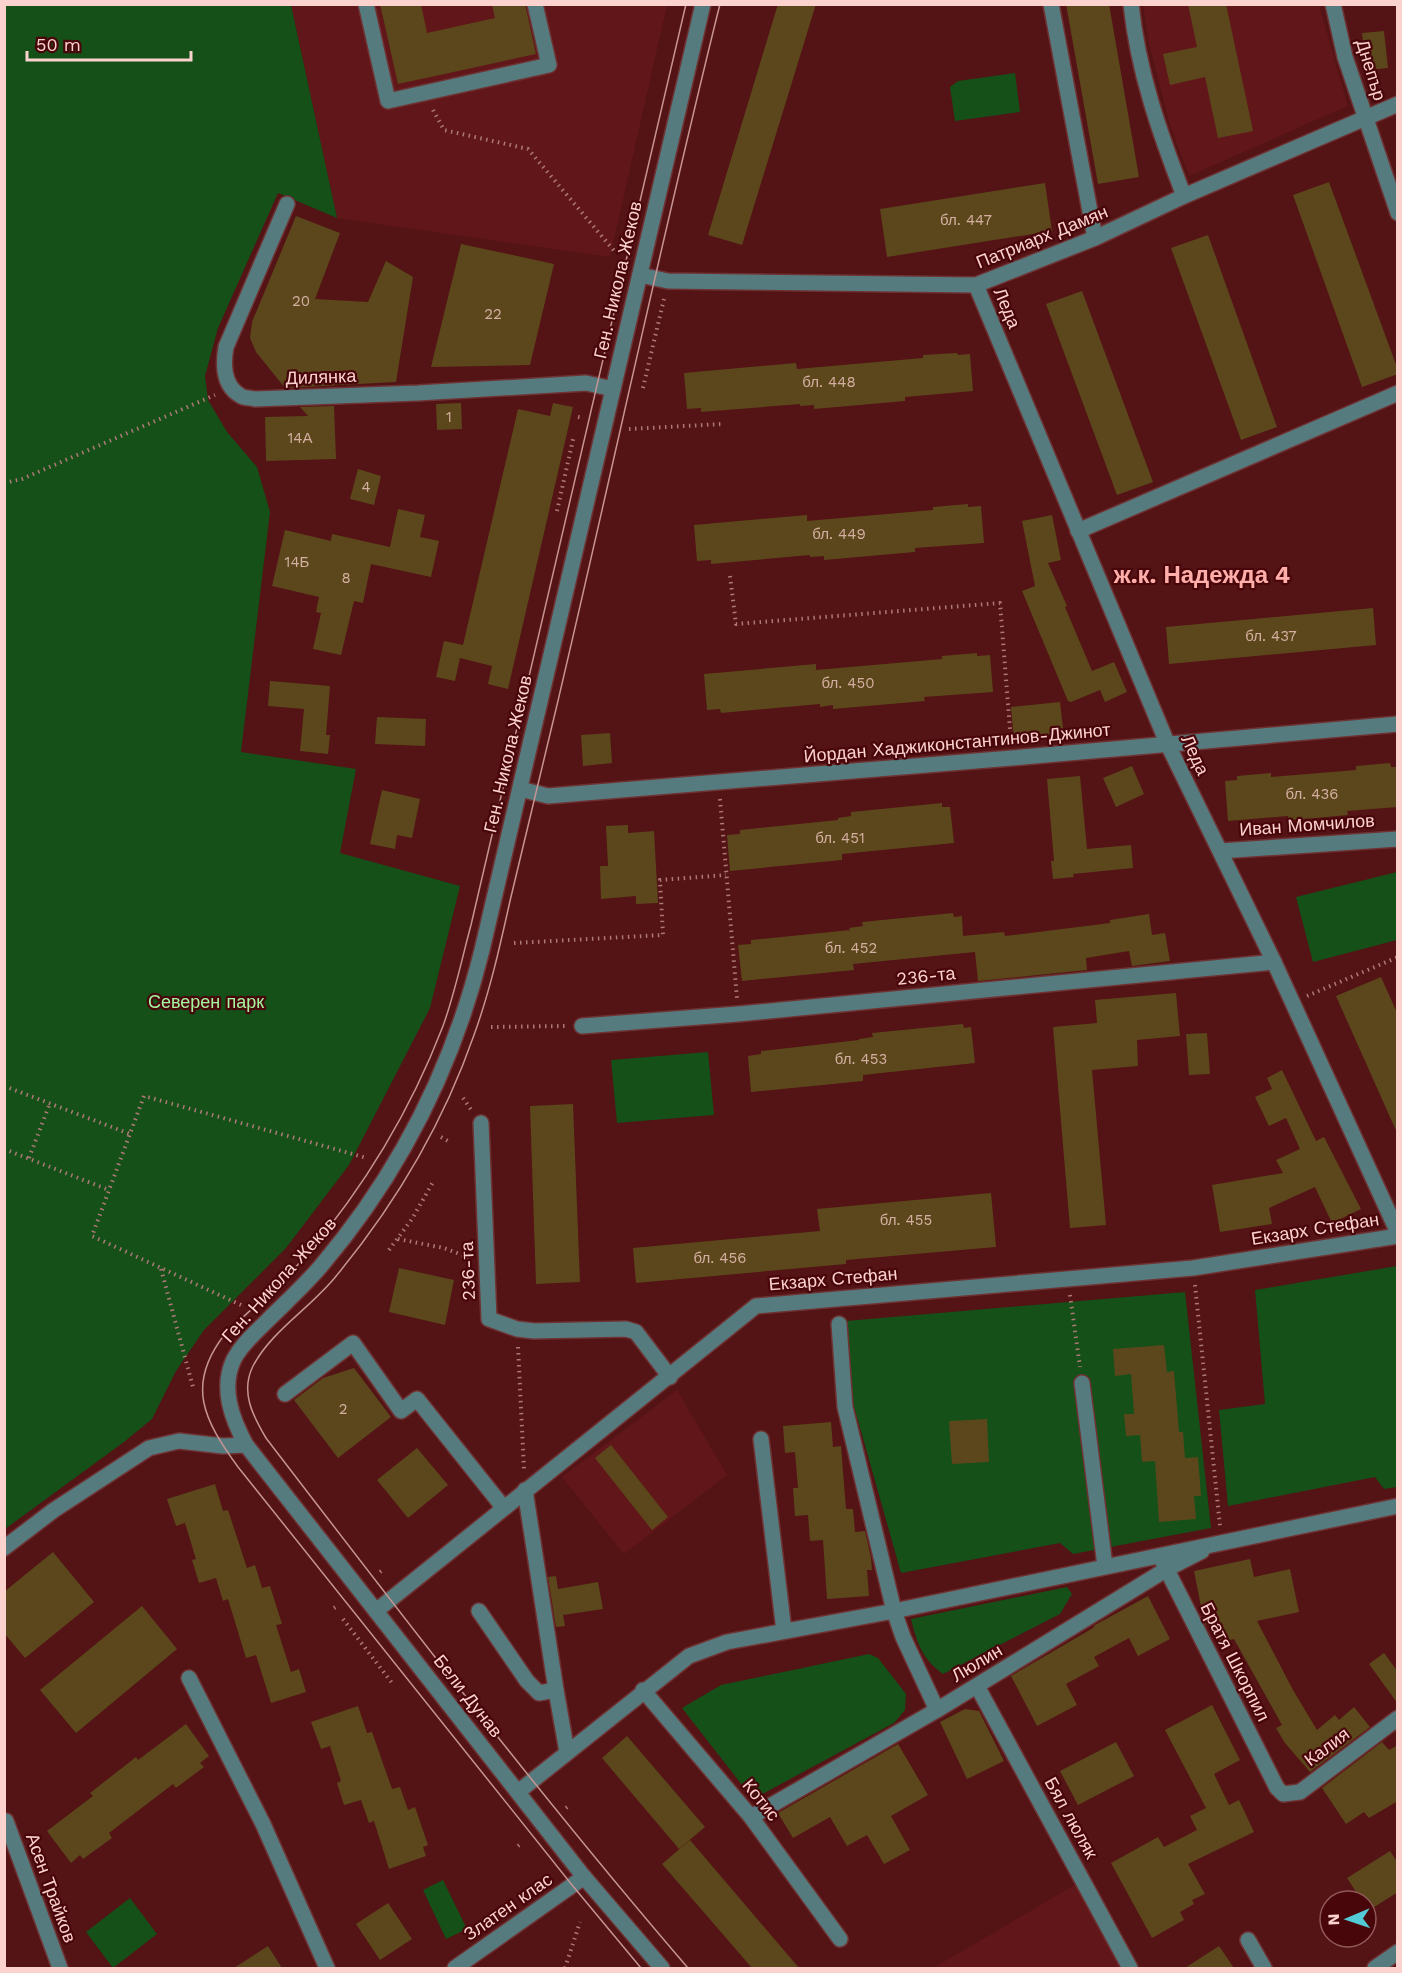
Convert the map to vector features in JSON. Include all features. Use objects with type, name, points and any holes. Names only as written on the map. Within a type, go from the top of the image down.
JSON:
[{"type":"street","points":[[366,4],[388,101],[549,65],[536,4]]},
{"type":"street","name":"Ген. Никола Жеков","points":[[246,1445],[235,1425],[228,1395],[229,1378],[234,1360],[247,1340],[320,1268],[351,1229],[394,1166],[417,1126],[443,1071],[472,988],[703,4]]},
{"type":"street","points":[[1052,4],[1095,238]]},
{"type":"street","points":[[1131,4],[1143,71],[1157,128],[1184,196]]},
{"type":"street","name":"Днепър","points":[[1333,4],[1345,57],[1398,213]]},
{"type":"street","name":"Патриарх Дамян","points":[[640,275],[668,281],[976,285],[1095,238],[1184,196],[1398,104]]},
{"type":"street","points":[[231,386],[223,363],[226,347],[287,204]]},
{"type":"street","name":"Леда","points":[[976,285],[1168,745],[1274,962],[1398,1234]]},
{"type":"street","name":"Дилянка","points":[[231,386],[241,396],[255,399],[417,393],[586,383],[613,389]]},
{"type":"street","points":[[1078,531],[1398,393]]},
{"type":"street","name":"Йордан Хаджиконстантинов-Джинот","points":[[520,789],[548,796],[1398,724]]},
{"type":"street","name":"Иван Момчилов","points":[[1220,851],[1398,839]]},
{"type":"street","name":"236-та","points":[[582,1026],[738,1014],[1274,962]]},
{"type":"street","name":"236-та","points":[[481,1124],[489,1319],[517,1329],[534,1331],[626,1329],[636,1332],[670,1377]]},
{"type":"street","name":"Екзарх Стефан","points":[[376,1611],[503,1507],[670,1377],[756,1305],[1193,1268],[1398,1234]]},
{"type":"street","points":[[838,1324],[845,1407],[894,1611],[903,1637],[937,1710]]},
{"type":"street","points":[[285,1395],[353,1343],[401,1411],[417,1399],[503,1507]]},
{"type":"street","points":[[1082,1383],[1106,1566]]},
{"type":"street","points":[[761,1439],[784,1631]]},
{"type":"street","points":[[4,1548],[54,1510],[149,1448],[179,1441],[223,1446],[246,1445]]},
{"type":"street","name":"Бели Дунав","points":[[246,1445],[584,1876],[662,1968]]},
{"type":"street","points":[[525,1490],[567,1752]]},
{"type":"street","points":[[518,1792],[688,1656],[727,1642],[894,1611],[1221,1541],[1398,1506]]},
{"type":"street","name":"Люлин","points":[[751,1817],[937,1710],[1167,1569],[1221,1541]]},
{"type":"street","name":"Братя Шкорпил","points":[[1159,1555],[1277,1788]]},
{"type":"street","points":[[479,1611],[527,1681],[539,1693],[556,1690]]},
{"type":"street","points":[[189,1678],[263,1824],[327,1968]]},
{"type":"street","name":"Бял люляк","points":[[977,1686],[1130,1968]]},
{"type":"street","name":"Котис","points":[[643,1690],[751,1817],[840,1939]]},
{"type":"street","name":"Калия","points":[[1277,1788],[1283,1794],[1300,1792],[1398,1718]]},
{"type":"street","name":"Асен Трайков","points":[[6,1821],[60,1968]]},
{"type":"street","name":"Златен клас","points":[[455,1968],[584,1876]]},
{"type":"street","points":[[1248,1940],[1264,1968]]},
{"type":"street","points":[[1375,1968],[1398,1952]]},
{"type":"path","points":[[425,93],[444,130],[528,149],[616,253]]},
{"type":"path","points":[[643,388],[664,298]]},
{"type":"path","points":[[4,483],[22,479],[208,399],[231,386]]},
{"type":"path","points":[[629,429],[722,424]]},
{"type":"path","points":[[557,511],[574,435]]},
{"type":"path","points":[[730,576],[736,624],[1000,603],[1012,758]]},
{"type":"path","points":[[718,782],[738,1014]]},
{"type":"path","points":[[514,943],[663,935],[660,880],[726,875]]},
{"type":"path","points":[[1292,1003],[1398,957]]},
{"type":"path","points":[[491,1027],[582,1026]]},
{"type":"path","points":[[4,1086],[130,1134]]},
{"type":"path","points":[[241,1305],[92,1236],[144,1096],[367,1158]]},
{"type":"path","points":[[29,1158],[50,1103]]},
{"type":"path","points":[[441,1137],[448,1141]]},
{"type":"path","points":[[4,1149],[110,1190]]},
{"type":"path","points":[[389,1250],[412,1219],[433,1182]]},
{"type":"path","points":[[398,1239],[444,1248],[487,1264]]},
{"type":"path","points":[[161,1268],[193,1387]]},
{"type":"path","points":[[1193,1268],[1221,1541]]},
{"type":"path","points":[[1068,1280],[1082,1383]]},
{"type":"path","points":[[517,1329],[525,1490]]},
{"type":"path","points":[[343,1619],[392,1683]]},
{"type":"path","points":[[565,1968],[580,1922]]},
{"type":"shaded area","points":[[291,5],[667,5],[610,257],[337,218]]},
{"type":"shaded area","points":[[1143,5],[1319,5],[1348,106],[1189,176],[1170,125],[1149,44]]},
{"type":"shaded area","points":[[677,1390],[727,1475],[624,1554],[562,1477]]},
{"type":"shaded area","points":[[1081,1881],[1125,1968],[933,1968],[1005,1926]]},
{"type":"green space","name":"Северен парк","points":[[4,5],[291,5],[337,218],[278,193],[218,328],[205,376],[208,400],[227,432],[257,467],[270,512],[241,752],[356,769],[340,853],[460,886],[430,1008],[349,1165],[286,1248],[204,1330],[176,1371],[152,1419],[5,1529]]},
{"type":"green space","points":[[1015,73],[1020,112],[955,121],[950,87],[958,81]]},
{"type":"green space","points":[[1397,872],[1397,940],[1313,962],[1296,897]]},
{"type":"green space","points":[[708,1052],[714,1115],[617,1123],[611,1060]]},
{"type":"green space","points":[[1397,1266],[1397,1487],[1384,1489],[1375,1477],[1228,1506],[1219,1410],[1265,1404],[1255,1290]]},
{"type":"green space","points":[[1185,1292],[1211,1528],[1073,1554],[1060,1543],[901,1573],[853,1403],[846,1321]]},
{"type":"green space","points":[[1067,1587],[1072,1594],[1060,1614],[943,1674],[921,1650],[911,1619]]},
{"type":"green space","points":[[869,1654],[878,1658],[906,1694],[905,1710],[894,1723],[753,1799],[682,1708],[721,1685]]},
{"type":"green space","points":[[443,1880],[467,1929],[446,1939],[423,1890]]},
{"type":"green space","points":[[130,1898],[157,1934],[113,1968],[86,1932]]},
{"type":"building","points":[[380,4],[421,4],[427,33],[495,18],[492,4],[525,4],[536,54],[398,84]]},
{"type":"building","points":[[778,4],[816,4],[742,245],[708,235]]},
{"type":"building","points":[[1066,4],[1109,4],[1139,177],[1098,184]]},
{"type":"building","points":[[1188,4],[1226,4],[1253,131],[1218,138],[1205,77],[1170,85],[1163,54],[1197,47]]},
{"type":"building","points":[[1384,31],[1388,68],[1367,70],[1362,33]]},
{"type":"building","points":[[1329,182],[1398,370],[1398,374],[1362,387],[1293,195]]},
{"type":"building","points":[[1045,183],[1052,231],[887,257],[880,209]]},
{"type":"building","points":[[296,216],[340,233],[315,299],[368,302],[386,261],[413,277],[396,382],[285,388],[256,352],[250,338],[252,322]]},
{"type":"building","points":[[1208,235],[1277,427],[1241,440],[1171,248]]},
{"type":"building","points":[[461,244],[554,264],[530,365],[431,367]]},
{"type":"building","points":[[1082,291],[1153,482],[1117,495],[1046,304]]},
{"type":"building","points":[[957,353],[958,355],[970,354],[973,391],[905,397],[905,401],[814,409],[814,405],[800,406],[800,404],[701,412],[701,408],[687,409],[684,373],[796,363],[797,369]]},
{"type":"building","points":[[461,403],[462,429],[437,430],[436,404]]},
{"type":"building","points":[[553,403],[573,407],[508,689],[488,684],[492,666],[460,658],[455,681],[436,677],[444,641],[463,645],[518,409],[550,416]]},
{"type":"building","points":[[334,406],[336,459],[266,461],[265,417],[308,416],[300,407]]},
{"type":"building","points":[[358,469],[381,476],[374,505],[350,499]]},
{"type":"building","points":[[968,504],[968,507],[981,506],[984,543],[915,548],[915,552],[824,560],[824,556],[810,557],[810,555],[711,564],[711,560],[697,561],[694,525],[807,515],[807,521],[933,510],[933,507]]},
{"type":"building","points":[[398,509],[425,515],[420,537],[439,541],[431,577],[371,564],[363,603],[354,601],[341,655],[313,649],[321,613],[316,612],[319,597],[272,586],[285,530],[331,541],[332,534],[390,547]]},
{"type":"building","points":[[1052,515],[1061,560],[1048,563],[1092,671],[1114,662],[1127,692],[1105,702],[1100,690],[1071,702],[1068,701],[1022,591],[1035,586],[1022,521]]},
{"type":"building","points":[[1373,608],[1376,645],[1169,664],[1166,627]]},
{"type":"building","points":[[977,653],[977,656],[990,655],[993,692],[924,697],[925,701],[833,709],[833,705],[820,707],[820,704],[721,713],[720,709],[707,710],[704,674],[816,664],[816,670],[942,659],[942,656]]},
{"type":"building","points":[[270,681],[330,686],[326,735],[330,735],[328,754],[300,751],[304,709],[268,706]]},
{"type":"building","points":[[1060,702],[1064,737],[1014,741],[1011,707]]},
{"type":"building","points":[[377,717],[426,719],[425,746],[375,744]]},
{"type":"building","points":[[610,733],[612,763],[583,766],[581,735]]},
{"type":"building","points":[[1390,763],[1391,767],[1398,767],[1398,807],[1347,811],[1348,815],[1316,818],[1288,820],[1288,816],[1228,821],[1225,781],[1237,780],[1237,776],[1271,773],[1271,777],[1356,770],[1356,766]]},
{"type":"building","points":[[1132,766],[1144,794],[1116,807],[1103,778]]},
{"type":"building","points":[[1080,776],[1087,849],[1131,845],[1133,868],[1073,874],[1074,877],[1053,879],[1051,861],[1054,861],[1047,779]]},
{"type":"building","points":[[382,790],[420,799],[412,838],[397,835],[395,849],[370,844]]},
{"type":"building","points":[[942,803],[942,807],[950,807],[954,843],[842,854],[842,860],[730,871],[727,835],[740,834],[740,830],[838,820],[838,818],[851,816],[851,812]]},
{"type":"building","points":[[628,825],[628,833],[654,831],[658,903],[636,904],[636,896],[601,899],[600,866],[608,866],[606,826]]},
{"type":"building","points":[[953,913],[954,917],[962,916],[963,936],[1004,932],[1005,936],[1110,923],[1110,920],[1149,914],[1152,935],[1165,933],[1170,961],[1132,966],[1129,951],[1086,958],[1087,970],[978,981],[975,952],[853,964],[854,970],[742,981],[738,945],[751,944],[751,940],[850,930],[849,928],[863,926],[862,922]]},
{"type":"building","points":[[1381,977],[1398,1015],[1398,1135],[1336,996]]},
{"type":"building","points":[[1176,993],[1180,1036],[1137,1040],[1138,1066],[1092,1070],[1106,1225],[1070,1228],[1053,1027],[1097,1023],[1095,1000]]},
{"type":"building","points":[[963,1024],[964,1028],[971,1027],[975,1063],[863,1075],[863,1081],[751,1092],[748,1056],[761,1054],[761,1051],[859,1040],[873,1037],[872,1033]]},
{"type":"building","points":[[1207,1033],[1210,1074],[1189,1075],[1186,1034]]},
{"type":"building","points":[[1282,1070],[1316,1141],[1324,1137],[1361,1209],[1332,1223],[1315,1187],[1269,1208],[1272,1224],[1220,1232],[1212,1185],[1283,1173],[1276,1160],[1300,1149],[1286,1118],[1269,1126],[1255,1097],[1272,1089],[1267,1078]]},
{"type":"building","points":[[573,1104],[580,1282],[536,1284],[530,1106]]},
{"type":"building","points":[[991,1193],[996,1247],[846,1260],[846,1264],[636,1283],[633,1248],[820,1231],[817,1209]]},
{"type":"building","points":[[399,1268],[454,1280],[445,1325],[389,1312]]},
{"type":"building","points":[[1164,1345],[1167,1372],[1174,1371],[1179,1432],[1183,1432],[1185,1458],[1198,1457],[1201,1496],[1194,1496],[1196,1519],[1159,1522],[1155,1461],[1142,1462],[1140,1435],[1126,1436],[1124,1414],[1134,1414],[1131,1374],[1115,1376],[1113,1349]]},
{"type":"building","points":[[354,1368],[391,1417],[338,1458],[294,1400],[323,1378]]},
{"type":"building","points":[[987,1419],[989,1462],[952,1464],[949,1421]]},
{"type":"building","points":[[831,1422],[833,1447],[841,1446],[846,1509],[853,1509],[855,1532],[865,1531],[871,1558],[872,1570],[867,1570],[869,1596],[827,1599],[823,1540],[810,1541],[808,1515],[795,1516],[793,1488],[798,1488],[795,1452],[785,1453],[783,1426]]},
{"type":"building","points":[[611,1445],[668,1517],[652,1530],[595,1458]]},
{"type":"building","points":[[417,1448],[448,1485],[408,1518],[377,1480]]},
{"type":"building","points":[[215,1484],[223,1511],[228,1510],[247,1568],[255,1565],[262,1588],[270,1586],[282,1624],[276,1625],[291,1672],[299,1669],[306,1692],[271,1703],[256,1655],[246,1658],[228,1599],[223,1601],[216,1578],[199,1583],[192,1560],[196,1559],[185,1523],[176,1526],[167,1499]]},
{"type":"building","points":[[53,1552],[94,1602],[25,1658],[4,1633],[4,1592]]},
{"type":"building","points":[[1250,1559],[1254,1577],[1290,1569],[1299,1612],[1257,1621],[1317,1730],[1335,1715],[1339,1720],[1354,1707],[1370,1727],[1310,1772],[1285,1743],[1276,1728],[1282,1725],[1234,1639],[1219,1642],[1214,1623],[1206,1625],[1204,1622],[1194,1571]]},
{"type":"building","points":[[556,1576],[558,1589],[598,1582],[603,1609],[563,1615],[565,1626],[556,1627],[548,1577]]},
{"type":"building","points":[[1148,1596],[1170,1639],[1138,1656],[1129,1638],[1094,1657],[1099,1666],[1066,1684],[1077,1705],[1037,1726],[1011,1676]]},
{"type":"building","points":[[142,1606],[177,1649],[76,1733],[40,1690]]},
{"type":"building","points":[[1384,1653],[1398,1672],[1398,1704],[1369,1664]]},
{"type":"building","points":[[1212,1705],[1240,1760],[1214,1774],[1229,1805],[1239,1800],[1254,1832],[1188,1864],[1205,1894],[1192,1900],[1194,1904],[1180,1912],[1184,1920],[1152,1938],[1111,1863],[1158,1837],[1164,1847],[1197,1830],[1190,1816],[1206,1808],[1165,1730]]},
{"type":"building","points":[[358,1706],[367,1733],[372,1732],[392,1789],[400,1787],[408,1810],[415,1807],[428,1845],[423,1847],[426,1856],[389,1869],[374,1821],[369,1823],[361,1800],[344,1805],[337,1783],[341,1781],[330,1746],[321,1749],[311,1722]]},
{"type":"building","points":[[965,1709],[979,1711],[1004,1761],[967,1779],[940,1722]]},
{"type":"building","points":[[186,1724],[209,1756],[200,1763],[204,1767],[176,1788],[173,1784],[109,1833],[112,1838],[83,1859],[80,1855],[71,1863],[47,1831],[93,1796],[90,1793],[136,1757],[138,1760]]},
{"type":"building","points":[[627,1736],[705,1827],[679,1849],[602,1758]]},
{"type":"building","points":[[1116,1742],[1134,1776],[1078,1805],[1060,1771]]},
{"type":"building","points":[[1382,1742],[1389,1750],[1398,1745],[1398,1801],[1369,1818],[1364,1812],[1346,1824],[1322,1788]]},
{"type":"building","points":[[898,1744],[928,1795],[891,1816],[910,1850],[884,1864],[867,1835],[847,1846],[830,1817],[793,1838],[778,1813]]},
{"type":"building","points":[[690,1840],[799,1968],[752,1968],[662,1864]]},
{"type":"building","points":[[1390,1851],[1398,1863],[1398,1892],[1378,1905],[1378,1889],[1354,1889],[1347,1878]]},
{"type":"building","points":[[388,1903],[412,1939],[380,1960],[356,1924]]},
{"type":"building","points":[[268,1946],[282,1968],[234,1968]]},
{"type":"building","points":[[1219,1946],[1234,1968],[1185,1968]]},
{"type":"tram line","points":[[641,1968],[238,1467],[208,1418],[203,1386],[205,1370],[225,1334],[304,1258],[366,1177],[416,1089],[443,1026],[471,925],[686,4]]},
{"type":"tram line","points":[[688,1968],[526,1773],[266,1438],[250,1404],[248,1385],[253,1366],[261,1353],[281,1330],[327,1287],[359,1247],[399,1190],[448,1100],[480,1018],[490,985],[557,705],[720,4]]},
{"type":"district","name":"ж.к. Надежда 4","points":[[1202,575]]}]
